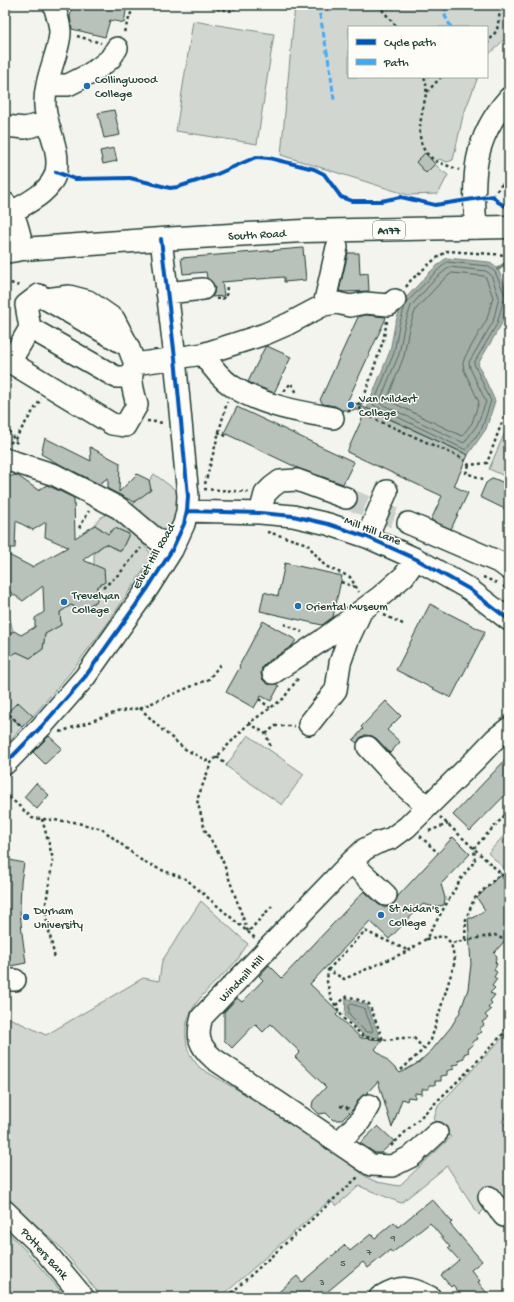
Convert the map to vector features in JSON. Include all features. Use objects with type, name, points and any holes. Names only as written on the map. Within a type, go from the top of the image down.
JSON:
[{"type":"main road","name":"South Road","points":[[14,251],[303,231],[509,227]]},
{"type":"street","points":[[14,251],[18,226],[9,208],[41,194],[48,188],[56,172],[56,148],[45,108],[47,85],[59,41],[60,31],[54,5]]},
{"type":"street","points":[[47,85],[68,85],[100,67],[110,59],[107,45]]},
{"type":"street","points":[[476,228],[484,198],[474,175],[478,152],[487,128],[498,110],[509,98]]},
{"type":"street","points":[[5,126],[25,128],[48,122]]},
{"type":"street","name":"Elvet Hill Road","points":[[5,764],[31,738],[85,677],[148,588],[172,550],[184,524],[187,503],[175,358],[161,240]]},
{"type":"street","points":[[324,305],[337,247]]},
{"type":"street","points":[[167,293],[203,289]]},
{"type":"street","points":[[39,295],[131,362],[137,406],[125,426],[112,424],[10,362],[30,328],[26,305],[39,295]]},
{"type":"street","points":[[30,328],[116,377],[131,362],[203,354],[265,334],[324,305],[337,303],[350,306],[365,303],[392,303]]},
{"type":"street","points":[[203,354],[214,369],[232,386],[256,399],[272,405],[339,416]]},
{"type":"street","points":[[5,458],[55,475],[119,508],[151,535],[172,550]]},
{"type":"street","points":[[262,522],[265,494],[280,481],[297,480],[346,498]]},
{"type":"street","points":[[367,537],[387,491]]},
{"type":"street","name":"Mill Hill Lane","points":[[187,503],[262,522],[293,516],[328,524],[367,537],[416,559],[469,590],[509,620]]},
{"type":"street","points":[[408,523],[501,563],[509,569]]},
{"type":"street","points":[[274,673],[321,641],[381,596],[404,576],[416,559]]},
{"type":"street","points":[[309,724],[336,690],[340,663],[348,640],[364,609]]},
{"type":"street","name":"Windmill Hill","points":[[437,1133],[412,1156],[392,1166],[371,1165],[214,1059],[205,1051],[199,1036],[199,1028],[202,1017],[270,956],[351,862],[365,849],[392,838],[407,827],[476,760],[495,739],[509,728]]},
{"type":"street","points":[[368,747],[402,784],[427,807]]},
{"type":"street","points":[[351,862],[386,895]]},
{"type":"street","points":[[339,1142],[360,1121],[369,1105]]},
{"type":"street","points":[[489,1197],[507,1217]]},
{"type":"street","name":"Potters Bank","points":[[5,1211],[39,1244],[83,1297]]},
{"type":"street","points":[[380,1297],[393,1289],[406,1288],[417,1290],[430,1297]]},
{"type":"path","points":[[60,31],[107,45],[131,17],[134,5]]},
{"type":"path","points":[[212,5],[219,9],[233,11],[236,5]]},
{"type":"path","points":[[378,5],[396,26]]},
{"type":"path","points":[[488,43],[497,30],[501,5]]},
{"type":"path","points":[[424,78],[427,92],[419,131],[421,144],[427,153],[437,162],[474,175]]},
{"type":"path","points":[[427,92],[440,78]]},
{"type":"path","points":[[484,198],[509,175]]},
{"type":"path","points":[[484,198],[498,202]]},
{"type":"path","points":[[469,465],[462,458],[359,412],[383,341],[392,303],[411,280],[447,251],[507,255],[509,271]]},
{"type":"path","points":[[5,448],[14,438],[50,386]]},
{"type":"path","points":[[187,503],[203,489],[232,386]]},
{"type":"path","points":[[339,416],[364,400]]},
{"type":"path","points":[[469,465],[487,463],[509,403]]},
{"type":"path","points":[[218,432],[228,437]]},
{"type":"path","points":[[469,465],[466,473],[486,480]]},
{"type":"path","points":[[262,522],[278,535],[307,544],[325,566],[350,577],[356,587],[364,609],[405,625]]},
{"type":"path","points":[[103,588],[120,573],[151,535]]},
{"type":"path","points":[[341,582],[356,587]]},
{"type":"path","points":[[5,600],[13,594]]},
{"type":"path","points":[[58,732],[117,712],[140,708],[209,679],[222,662]]},
{"type":"path","points":[[248,932],[222,859],[205,830],[197,800],[211,763],[250,722],[283,699],[296,684]]},
{"type":"path","points":[[259,699],[270,708]]},
{"type":"path","points":[[140,708],[160,728],[185,749],[211,763]]},
{"type":"path","points":[[5,710],[31,738]]},
{"type":"path","points":[[250,722],[266,734],[271,748]]},
{"type":"path","points":[[266,734],[275,726],[309,724]]},
{"type":"path","points":[[217,757],[227,765]]},
{"type":"path","points":[[5,793],[32,818],[74,822],[102,829],[141,860],[159,869],[186,879],[248,932],[270,956]]},
{"type":"path","points":[[427,807],[449,824],[509,881]]},
{"type":"path","points":[[5,808],[8,811],[9,816],[5,822]]},
{"type":"path","points":[[426,939],[462,877],[475,861],[474,848],[509,811]]},
{"type":"path","points":[[42,819],[53,858],[46,903],[46,918],[55,959]]},
{"type":"path","points":[[418,834],[438,853]]},
{"type":"path","points":[[465,940],[466,919],[474,899],[501,873]]},
{"type":"path","points":[[248,932],[272,906]]},
{"type":"path","points":[[408,951],[365,931],[328,970],[327,982],[331,998],[343,1018],[364,1038],[383,1040],[414,1038],[424,1049]]},
{"type":"path","points":[[452,943],[482,938],[495,934],[506,941],[509,936]]},
{"type":"path","points":[[328,970],[344,979],[408,951],[426,939],[444,936],[452,943],[455,961],[431,1040],[424,1049],[401,1070]]},
{"type":"path","points":[[336,1005],[348,996],[369,1004],[383,1040]]},
{"type":"shaded area","points":[[295,5],[509,5],[509,35],[488,55],[488,26],[348,26],[348,78],[478,78],[463,116],[453,160],[447,162],[439,159],[435,164],[448,175],[438,194],[408,195],[281,155]]},
{"type":"shaded area","points":[[193,21],[274,34],[257,144],[176,131]]},
{"type":"shaded area","points":[[509,423],[509,478],[489,469]]},
{"type":"shaded area","points":[[154,474],[177,491],[177,510],[173,522],[166,532],[160,535],[130,509]]},
{"type":"shaded area","points":[[111,513],[137,537],[153,556],[105,627],[70,673],[33,716],[7,713],[22,727],[5,746],[6,658],[17,652],[30,658],[43,649],[45,634],[61,625],[60,612],[71,605],[81,610],[97,601],[97,587],[105,581],[94,565],[94,553],[105,544],[121,551],[129,534],[115,528],[104,537],[102,529],[95,525],[106,514]]},
{"type":"shaded area","points":[[5,616],[10,619],[13,631],[5,635]]},
{"type":"shaded area","points":[[248,735],[304,774],[282,805],[226,766]]},
{"type":"shaded area","points":[[509,830],[509,873],[488,853]]},
{"type":"shaded area","points":[[201,901],[248,944],[238,959],[195,1004],[186,1026],[188,1050],[192,1058],[200,1068],[293,1122],[368,1178],[377,1182],[399,1186],[451,1137],[434,1119],[438,1106],[509,1031],[509,1113],[502,1121],[509,1131],[509,1183],[479,1215],[447,1166],[401,1203],[359,1186],[336,1206],[330,1200],[221,1297],[102,1297],[60,1247],[5,1196],[5,1016],[46,1035],[143,978],[159,981],[162,961]]},
{"type":"shaded area","points":[[5,1229],[27,1252],[66,1297],[5,1297]]},
{"type":"water","points":[[446,258],[489,262],[498,269],[509,296],[501,325],[478,364],[495,401],[486,429],[468,455],[367,408],[390,351],[395,324],[403,301],[430,272]]},
{"type":"water","points":[[346,998],[367,1005],[380,1038],[364,1036],[345,1016]]},
{"type":"building","points":[[73,5],[127,5],[124,23],[110,20],[105,37],[72,29],[70,16]]},
{"type":"building","points":[[114,110],[120,135],[104,138],[98,113]]},
{"type":"building","points":[[114,148],[117,161],[103,164],[100,151]]},
{"type":"building","points":[[425,153],[435,164],[426,173],[416,162]]},
{"type":"building","points":[[303,248],[306,280],[284,282],[284,277],[222,282],[224,296],[212,297],[215,287],[207,278],[206,272],[183,274],[181,258]]},
{"type":"building","points":[[348,253],[359,253],[360,274],[368,273],[369,291],[339,291]]},
{"type":"building","points":[[366,315],[386,318],[348,400],[468,455],[454,486],[468,493],[451,529],[431,520],[442,496],[347,452],[366,410],[341,410],[335,406],[323,404],[320,400],[358,317]]},
{"type":"building","points":[[267,346],[291,357],[274,393],[248,382],[265,347]]},
{"type":"building","points":[[237,407],[354,462],[343,484],[300,469],[224,433]]},
{"type":"building","points":[[45,438],[91,461],[90,447],[120,463],[119,492],[137,474],[149,480],[151,490],[134,502],[108,489],[108,478],[99,484],[41,454]]},
{"type":"building","points":[[14,475],[18,476],[38,490],[47,485],[74,498],[75,538],[95,525],[108,534],[115,528],[129,534],[121,551],[105,544],[83,560],[104,569],[105,582],[97,587],[97,601],[81,610],[71,605],[60,612],[61,625],[45,634],[43,649],[30,658],[17,652],[5,659],[5,637],[14,631],[21,635],[35,627],[35,618],[44,612],[43,586],[23,601],[6,589],[8,579],[5,577],[5,553],[32,567],[68,547],[45,537],[46,522],[33,530],[16,521],[15,548],[5,548],[5,479]]},
{"type":"building","points":[[493,478],[509,485],[509,511],[480,497],[486,483]]},
{"type":"building","name":"Oriental Museum","points":[[285,563],[342,576],[333,617],[322,625],[260,611],[264,592],[278,596]]},
{"type":"building","points":[[430,604],[485,632],[451,698],[396,670]]},
{"type":"building","points":[[263,621],[296,640],[292,646],[262,667],[261,674],[263,680],[268,684],[276,684],[279,686],[271,701],[261,696],[254,708],[226,692]]},
{"type":"building","points":[[386,701],[401,716],[387,730],[400,742],[390,753],[377,739],[372,736],[365,735],[360,738],[357,743],[353,740],[363,729],[361,727]]},
{"type":"building","points":[[18,702],[33,716],[22,727],[7,713]]},
{"type":"building","points":[[49,736],[62,748],[45,764],[33,752]]},
{"type":"building","points":[[509,756],[509,791],[470,831],[453,815]]},
{"type":"building","points":[[36,783],[49,795],[37,809],[24,797]]},
{"type":"building","name":"St Aidan's College","points":[[453,837],[470,854],[441,884],[445,898],[444,905],[434,907],[423,904],[389,939],[370,921],[310,984],[339,1012],[336,1015],[361,1038],[383,1040],[375,1049],[400,1073],[418,1063],[432,1050],[451,1027],[460,1012],[468,989],[471,964],[468,918],[473,918],[485,910],[477,898],[500,875],[509,885],[509,936],[494,953],[497,956],[495,962],[497,964],[494,970],[497,972],[494,977],[497,979],[492,986],[495,988],[490,993],[495,995],[490,1001],[492,1003],[488,1008],[491,1010],[485,1015],[488,1018],[482,1022],[484,1025],[479,1029],[482,1032],[476,1035],[478,1039],[472,1042],[473,1045],[467,1049],[469,1052],[464,1054],[464,1058],[458,1060],[459,1064],[452,1065],[454,1069],[447,1071],[447,1075],[441,1076],[441,1081],[435,1081],[435,1085],[429,1085],[429,1089],[422,1089],[422,1094],[415,1093],[415,1098],[408,1097],[407,1101],[402,1099],[392,1128],[378,1081],[359,1099],[354,1108],[342,1120],[333,1120],[326,1113],[319,1114],[312,1107],[313,1101],[326,1087],[295,1057],[300,1052],[271,1024],[263,1032],[255,1024],[232,1048],[224,1040],[224,1012],[237,998],[242,1002],[263,980],[259,976],[269,965],[282,978],[364,891],[378,904],[383,907],[389,907]]},
{"type":"building","points":[[5,859],[24,863],[21,882],[20,910],[26,963],[5,967]]},
{"type":"building","points":[[378,1126],[394,1141],[381,1153],[375,1153],[360,1143]]},
{"type":"building","points":[[432,1199],[452,1222],[450,1224],[482,1261],[471,1270],[490,1297],[462,1297],[453,1285],[451,1287],[441,1275],[459,1260],[448,1248],[450,1247],[430,1223],[392,1253],[390,1250],[368,1268],[363,1262],[321,1297],[273,1297],[297,1276],[302,1282],[345,1245],[350,1251],[371,1234],[375,1238],[394,1222],[398,1227]]},
{"type":"waterway","points":[[498,269],[509,261]]},
{"type":"tunnel","points":[[346,498],[408,523]]},
{"type":"marked path","points":[[318,5],[330,68],[334,100]]},
{"type":"marked path","points":[[446,5],[445,16],[450,26]]},
{"type":"cycle path","points":[[56,172],[75,179],[130,178],[170,188],[178,187],[215,175],[256,157],[269,158],[314,169],[324,174],[341,197],[352,201],[381,201],[401,197],[435,205],[493,196],[498,202],[509,208]]},
{"type":"cycle path","points":[[5,764],[42,726],[85,677],[148,588],[172,550],[184,524],[188,496],[175,358],[161,239]]},
{"type":"cycle path","points":[[187,511],[260,513],[293,516],[328,524],[367,537],[416,559],[469,589],[509,620]]},
{"type":"place","name":"Collingwood College","points":[[87,86]]},
{"type":"place","name":"Van Mildert College","points":[[351,405]]},
{"type":"place","name":"Trevelyan College","points":[[64,602]]},
{"type":"place","name":"Oriental Museum","points":[[298,606]]},
{"type":"place","name":"St Aidan's College","points":[[381,915]]},
{"type":"place","name":"Durham University","points":[[26,917]]}]
